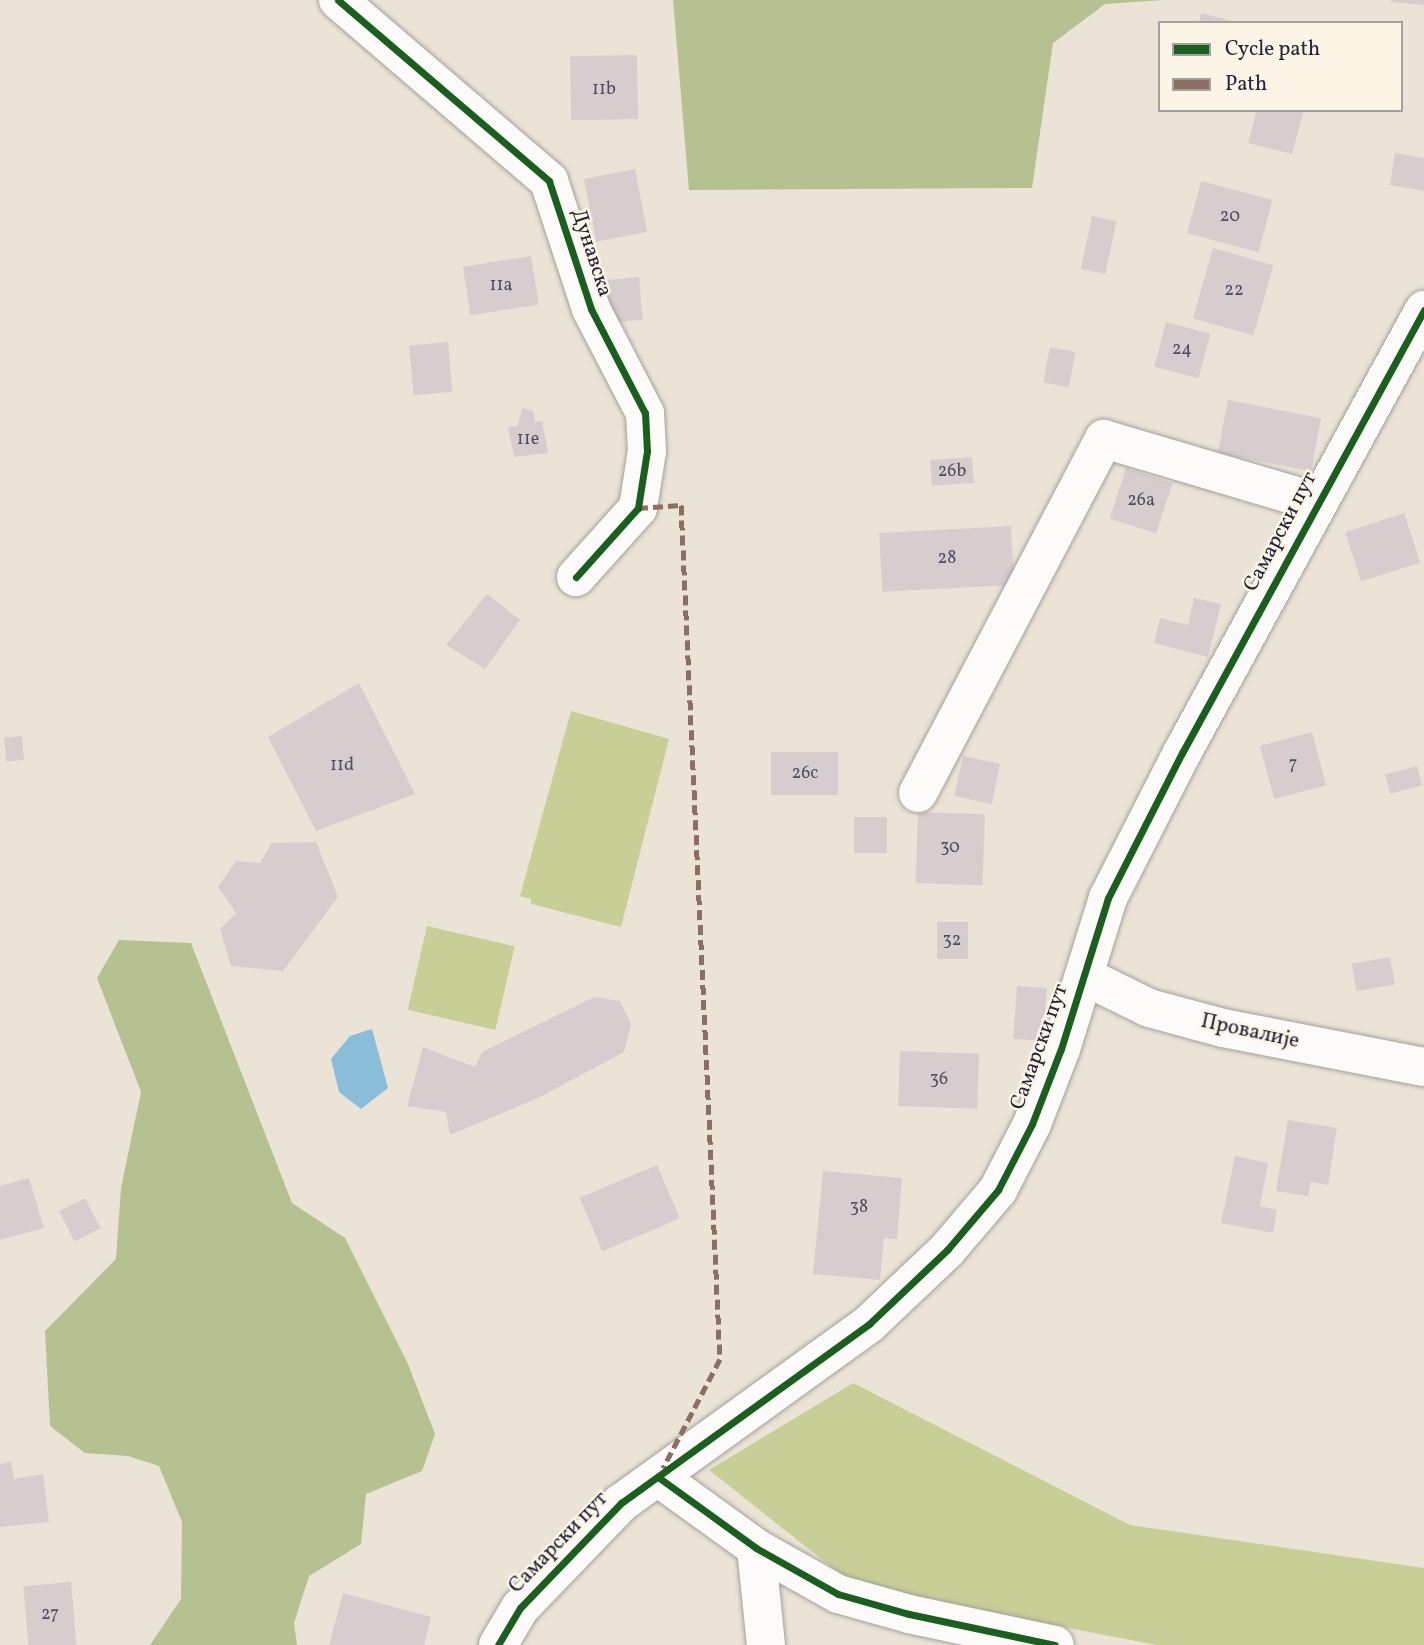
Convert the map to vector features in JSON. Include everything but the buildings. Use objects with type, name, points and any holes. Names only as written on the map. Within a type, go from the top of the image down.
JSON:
[{"type":"street","name":"Дунавска","points":[[338,0],[549,181],[591,309],[645,413],[648,451],[638,508],[576,577]]},
{"type":"street","name":"Самарски пут","points":[[498,1645],[520,1608],[621,1503],[869,1324],[947,1250],[998,1190],[1032,1124],[1084,976],[1108,898],[1317,502],[1424,310]]},
{"type":"street","points":[[918,793],[1104,439],[1317,502]]},
{"type":"street","name":"Провалије","points":[[1084,976],[1149,1008],[1211,1025],[1424,1067]]},
{"type":"street","points":[[658,1477],[756,1548],[838,1594],[909,1615],[1055,1645]]},
{"type":"street","points":[[756,1548],[766,1645]]},
{"type":"green space","points":[[673,0],[1163,0],[1105,4],[1053,43],[1032,188],[689,190]]},
{"type":"green space","points":[[571,711],[669,739],[621,927],[531,904],[531,899],[520,896]]},
{"type":"green space","points":[[427,926],[515,946],[495,1030],[408,1010]]},
{"type":"green space","points":[[119,940],[191,943],[292,1203],[345,1238],[408,1364],[435,1434],[422,1471],[366,1494],[361,1544],[309,1576],[294,1623],[297,1645],[150,1645],[181,1599],[182,1522],[159,1466],[128,1456],[85,1453],[50,1426],[45,1331],[116,1259],[121,1188],[141,1092],[97,978]]},
{"type":"green space","points":[[853,1383],[1130,1525],[1424,1568],[1424,1645],[1157,1645],[858,1588],[709,1470]]},
{"type":"water","points":[[372,1029],[388,1088],[361,1109],[339,1092],[331,1059],[350,1036]]},
{"type":"marked path","points":[[638,508],[681,505],[720,1359],[663,1468]]},
{"type":"cycle path","points":[[338,0],[549,181],[591,309],[645,413],[647,451],[638,508],[576,577]]},
{"type":"cycle path","points":[[498,1645],[520,1608],[621,1503],[869,1324],[947,1250],[998,1190],[1032,1124],[1061,1049],[1108,898],[1182,753],[1424,310]]},
{"type":"cycle path","points":[[658,1477],[756,1548],[838,1594],[909,1614],[1055,1645]]}]
